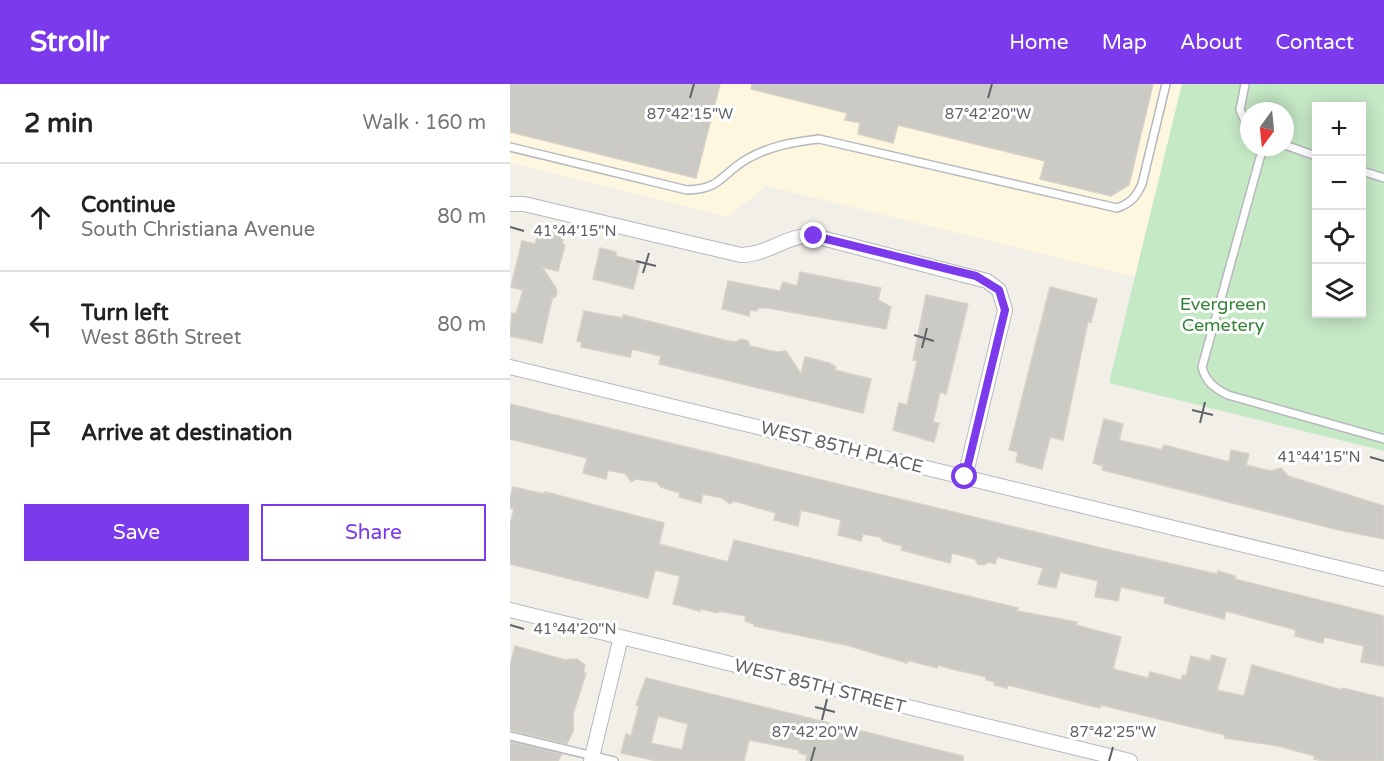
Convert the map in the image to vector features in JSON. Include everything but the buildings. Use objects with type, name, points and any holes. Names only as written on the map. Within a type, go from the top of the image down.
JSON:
[{"type":"street","points":[[510,204],[524,204],[741,255],[755,255],[768,251],[799,235],[814,236],[976,276],[999,290],[1005,310],[965,477]]},
{"type":"street","name":"WEST 85TH PLACE","points":[[510,367],[1384,579]]},
{"type":"street","name":"WEST 85TH STREET","points":[[510,610],[1114,759],[1130,761]]},
{"type":"street","points":[[591,758],[621,637]]},
{"type":"lane","points":[[510,147],[687,190],[704,189],[715,185],[744,160],[763,150],[782,144],[819,139],[1117,208],[1128,204],[1137,196],[1142,184],[1166,84]]},
{"type":"lane","points":[[1242,102],[1245,84]]},
{"type":"lane","points":[[1294,148],[1312,154]]},
{"type":"lane","points":[[1261,156],[1202,367],[1205,376],[1216,389],[1228,395],[1384,439]]},
{"type":"lane","points":[[1366,172],[1384,178]]},
{"type":"lane","points":[[510,736],[591,758],[614,761]]},
{"type":"shaded area","points":[[510,84],[1182,84],[1135,277],[767,186],[727,217],[510,163]]},
{"type":"green space","name":"Evergreen Cemetery","points":[[1182,84],[1384,84],[1384,451],[1109,383]]},
{"type":"route","points":[[814,236],[976,276],[987,280],[999,290],[1004,298],[1005,310],[965,477]]}]
